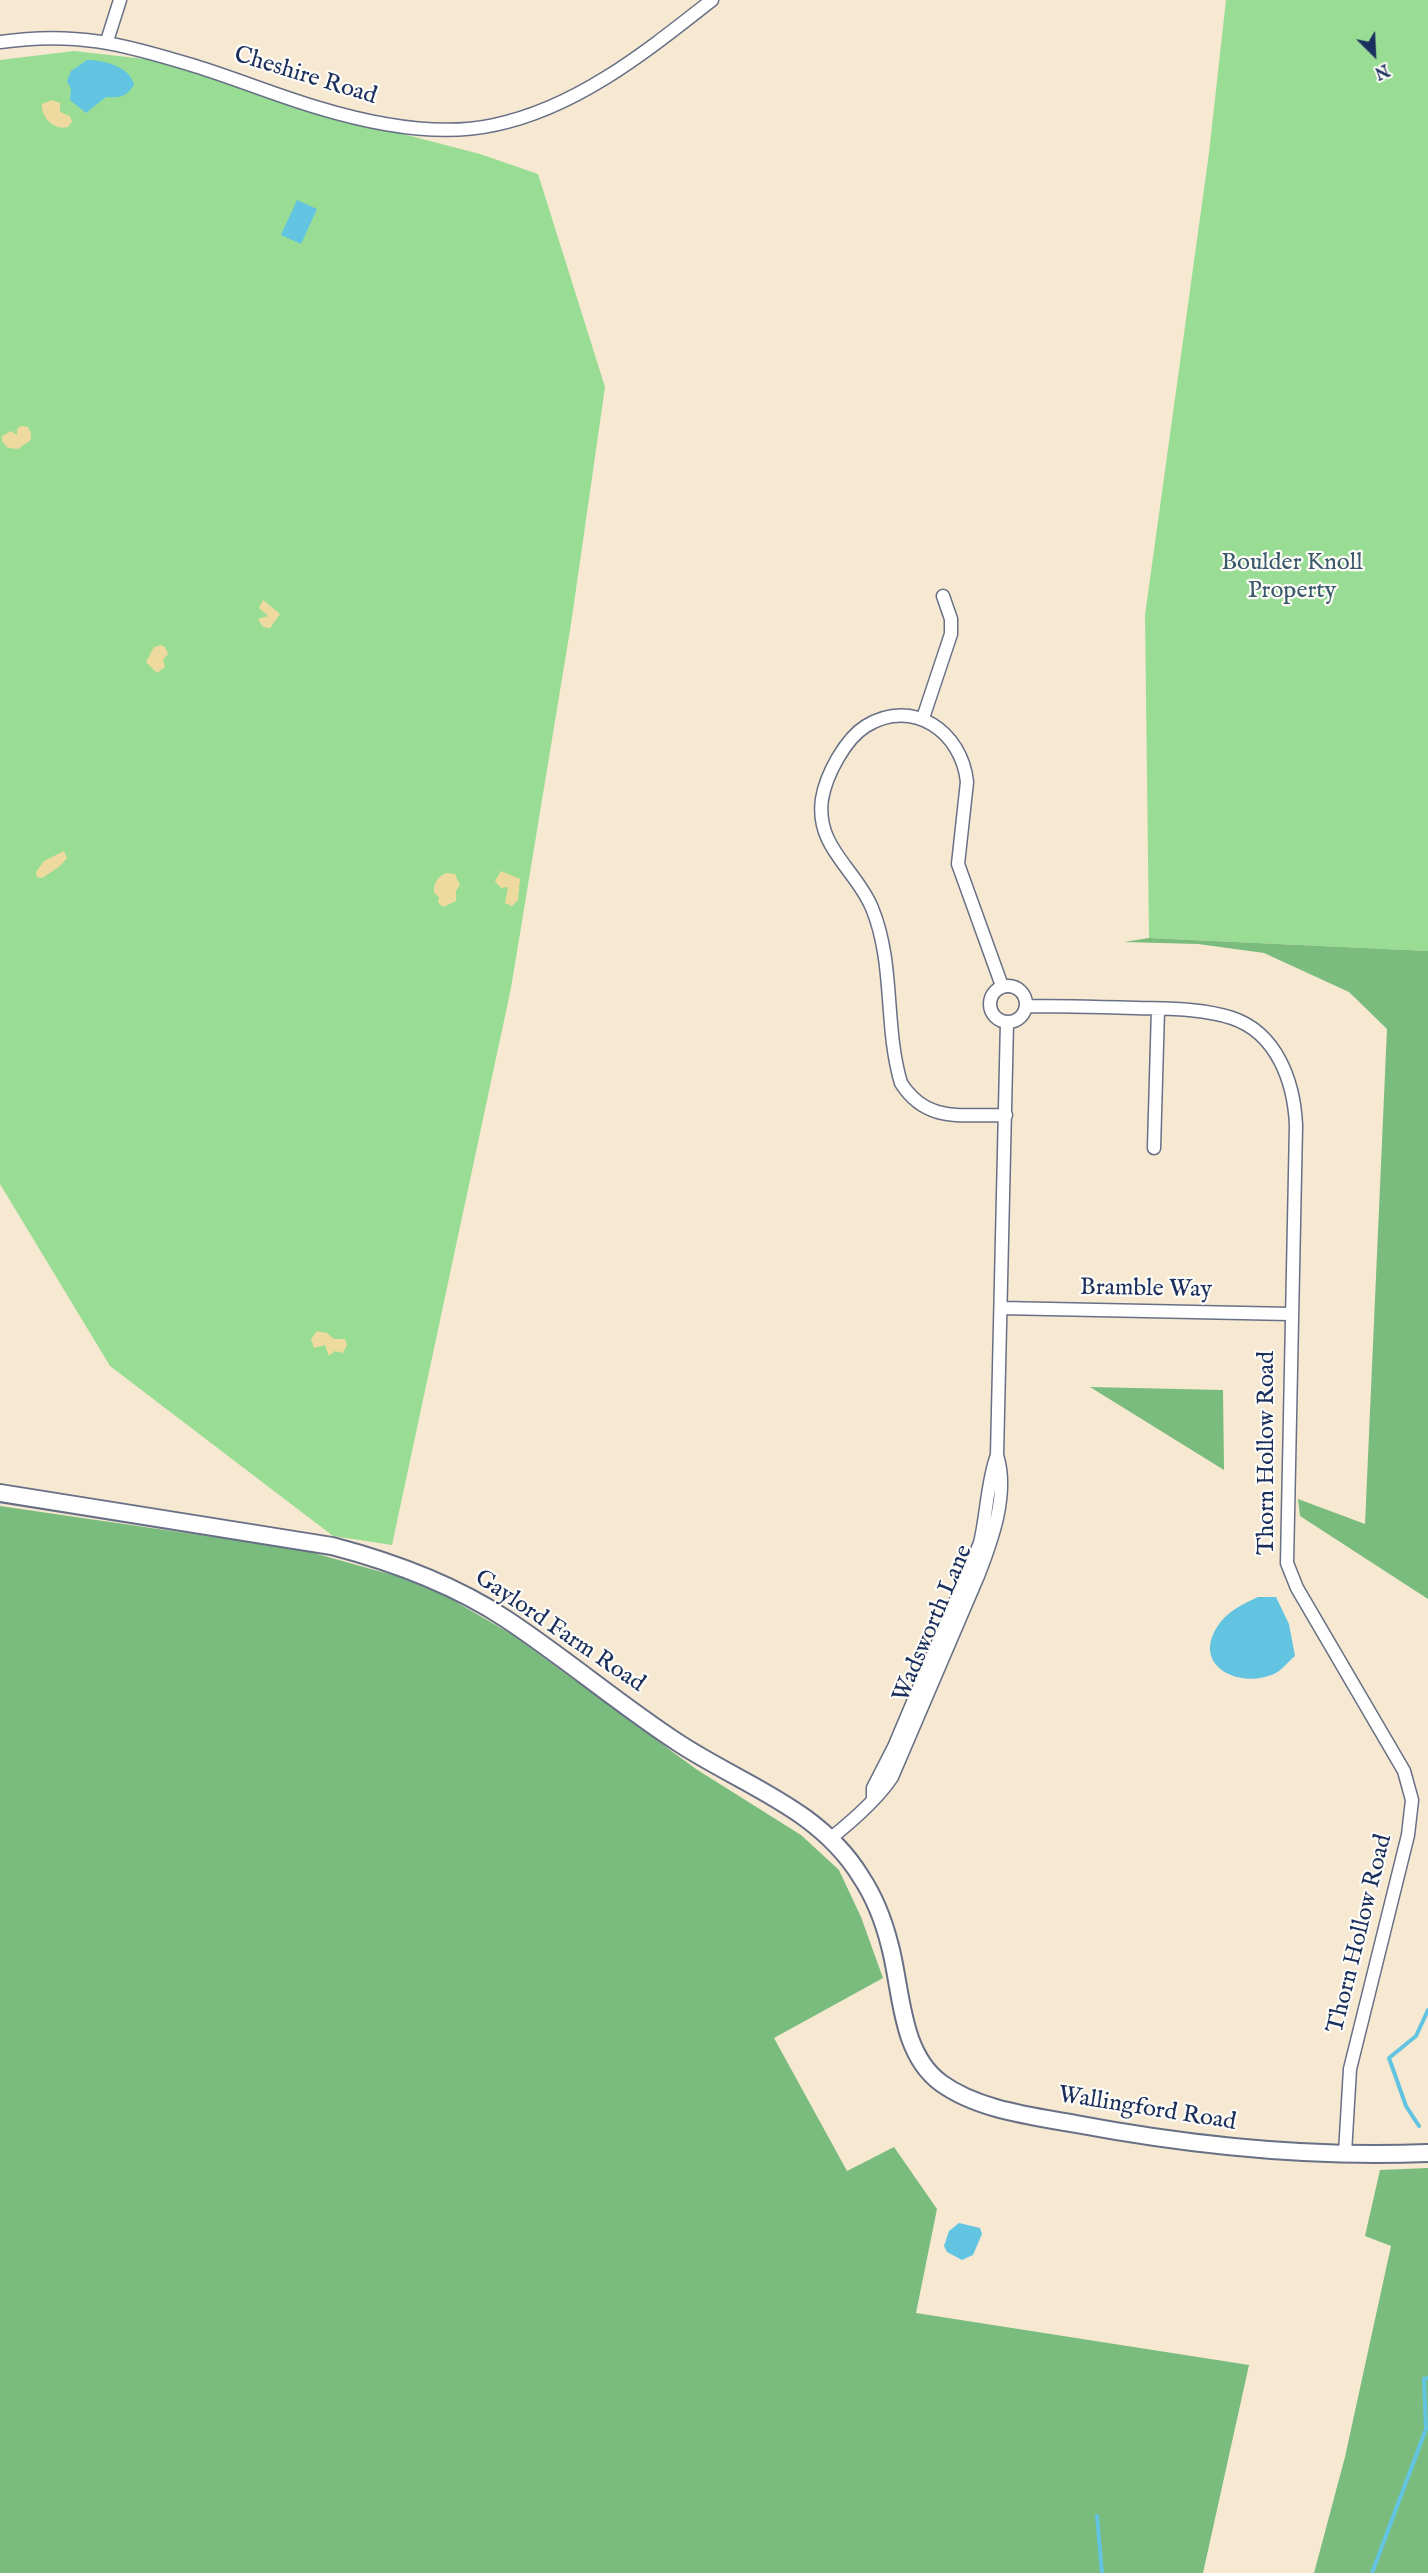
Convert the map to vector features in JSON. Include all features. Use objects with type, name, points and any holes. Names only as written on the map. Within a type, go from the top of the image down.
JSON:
[{"type":"street","points":[[107,41],[120,0]]},
{"type":"street","name":"Cheshire Road","points":[[0,42],[52,36],[107,41],[362,119],[463,129],[518,119],[569,98],[645,51],[712,0]]},
{"type":"street","points":[[923,718],[951,634],[951,619],[943,596]]},
{"type":"street","points":[[1002,986],[958,864],[967,782],[964,763],[956,744],[923,718],[907,716],[879,720],[865,726],[854,736],[826,785],[821,816],[822,826],[834,854],[869,901],[880,929],[897,1070],[908,1094],[922,1107],[932,1112],[1006,1114]]},
{"type":"street","points":[[1002,986],[1019,989],[1026,999],[1027,1006],[1018,1019],[1007,1022],[997,1018],[990,1009],[993,993],[1002,986]]},
{"type":"street","name":"Thorn Hollow Road","points":[[1027,1006],[1193,1010],[1241,1022],[1272,1049],[1290,1079],[1295,1102],[1296,1125],[1290,1314],[1287,1563],[1297,1588],[1397,1756],[1412,1800],[1410,1826],[1350,2069],[1345,2153]]},
{"type":"street","points":[[1154,1148],[1158,1009]]},
{"type":"street","name":"Wadsworth Lane","points":[[831,1838],[873,1797],[883,1791],[903,1752],[990,1544],[998,1510],[1002,1469],[997,1455],[1007,1022]]},
{"type":"street","name":"Bramble Way","points":[[1001,1308],[1290,1314]]},
{"type":"street","name":"Gaylord Farm Road","points":[[0,1493],[332,1546],[378,1558],[437,1581],[504,1618],[663,1733],[706,1761],[784,1803],[813,1822],[831,1838],[860,1875],[882,1917],[905,2018]]},
{"type":"street","name":"Wallingford Road","points":[[905,2018],[918,2057],[938,2080],[953,2091],[998,2108],[1175,2142],[1250,2150],[1428,2154]]},
{"type":"green space","name":"Boulder Knoll Property","points":[[1226,0],[1428,0],[1428,951],[1149,938],[1145,615],[1209,153]]},
{"type":"green space","points":[[74,51],[154,60],[303,108],[480,154],[538,174],[605,387],[571,624],[511,988],[392,1545],[333,1536],[110,1366],[0,1184],[0,60]]},
{"type":"green space","points":[[1149,938],[1428,951],[1428,1599],[1300,1516],[1298,1499],[1365,1524],[1387,1029],[1349,992],[1264,953],[1198,944],[1124,942]]},
{"type":"green space","points":[[1090,1387],[1223,1390],[1224,1470]]},
{"type":"green space","points":[[0,1506],[303,1550],[425,1584],[513,1635],[696,1769],[801,1835],[839,1870],[861,1917],[883,1978],[774,2038],[847,2171],[894,2147],[937,2209],[916,2313],[1249,2365],[1203,2573],[0,2573]]},
{"type":"green space","points":[[1428,2168],[1428,2573],[1314,2573],[1345,2457],[1391,2246],[1365,2236],[1380,2170]]},
{"type":"sand","points":[[52,100],[60,103],[60,112],[70,116],[72,122],[68,127],[58,127],[46,118],[42,104]]},
{"type":"sand","points":[[21,426],[28,427],[31,440],[18,449],[8,448],[2,441],[2,436],[11,431],[17,435],[17,429]]},
{"type":"sand","points":[[263,600],[280,614],[270,628],[263,627],[258,619],[268,616],[259,608]]},
{"type":"sand","points":[[160,645],[165,647],[168,654],[163,660],[165,667],[157,673],[146,662],[154,647]]},
{"type":"sand","points":[[64,851],[67,858],[59,867],[42,878],[37,877],[36,872],[44,861]]},
{"type":"sand","points":[[501,871],[520,879],[518,900],[512,906],[505,903],[508,887],[501,888],[495,881]]},
{"type":"sand","points":[[446,873],[455,874],[460,885],[456,891],[456,901],[443,907],[438,902],[439,897],[434,890],[438,879]]},
{"type":"sand","points":[[317,1331],[327,1333],[334,1339],[345,1339],[347,1345],[343,1353],[335,1351],[329,1356],[325,1345],[314,1348],[311,1339]]},
{"type":"water","points":[[87,60],[115,65],[127,73],[134,85],[126,94],[119,97],[106,97],[86,113],[70,100],[71,89],[67,81],[71,71]]},
{"type":"water","points":[[297,200],[317,209],[301,244],[281,235]]},
{"type":"water","points":[[1258,1597],[1276,1597],[1289,1624],[1295,1656],[1274,1674],[1247,1679],[1223,1671],[1215,1663],[1211,1653],[1211,1641],[1217,1627],[1225,1617]]},
{"type":"water","points":[[959,2223],[980,2228],[982,2234],[973,2255],[962,2260],[947,2252],[944,2246],[949,2231]]},
{"type":"waterway","points":[[1419,2126],[1406,2106],[1389,2058],[1416,2036],[1428,2010]]},
{"type":"waterway","points":[[1372,2573],[1426,2429],[1424,2379],[1428,2378]]},
{"type":"waterway","points":[[1097,2516],[1102,2573]]}]
